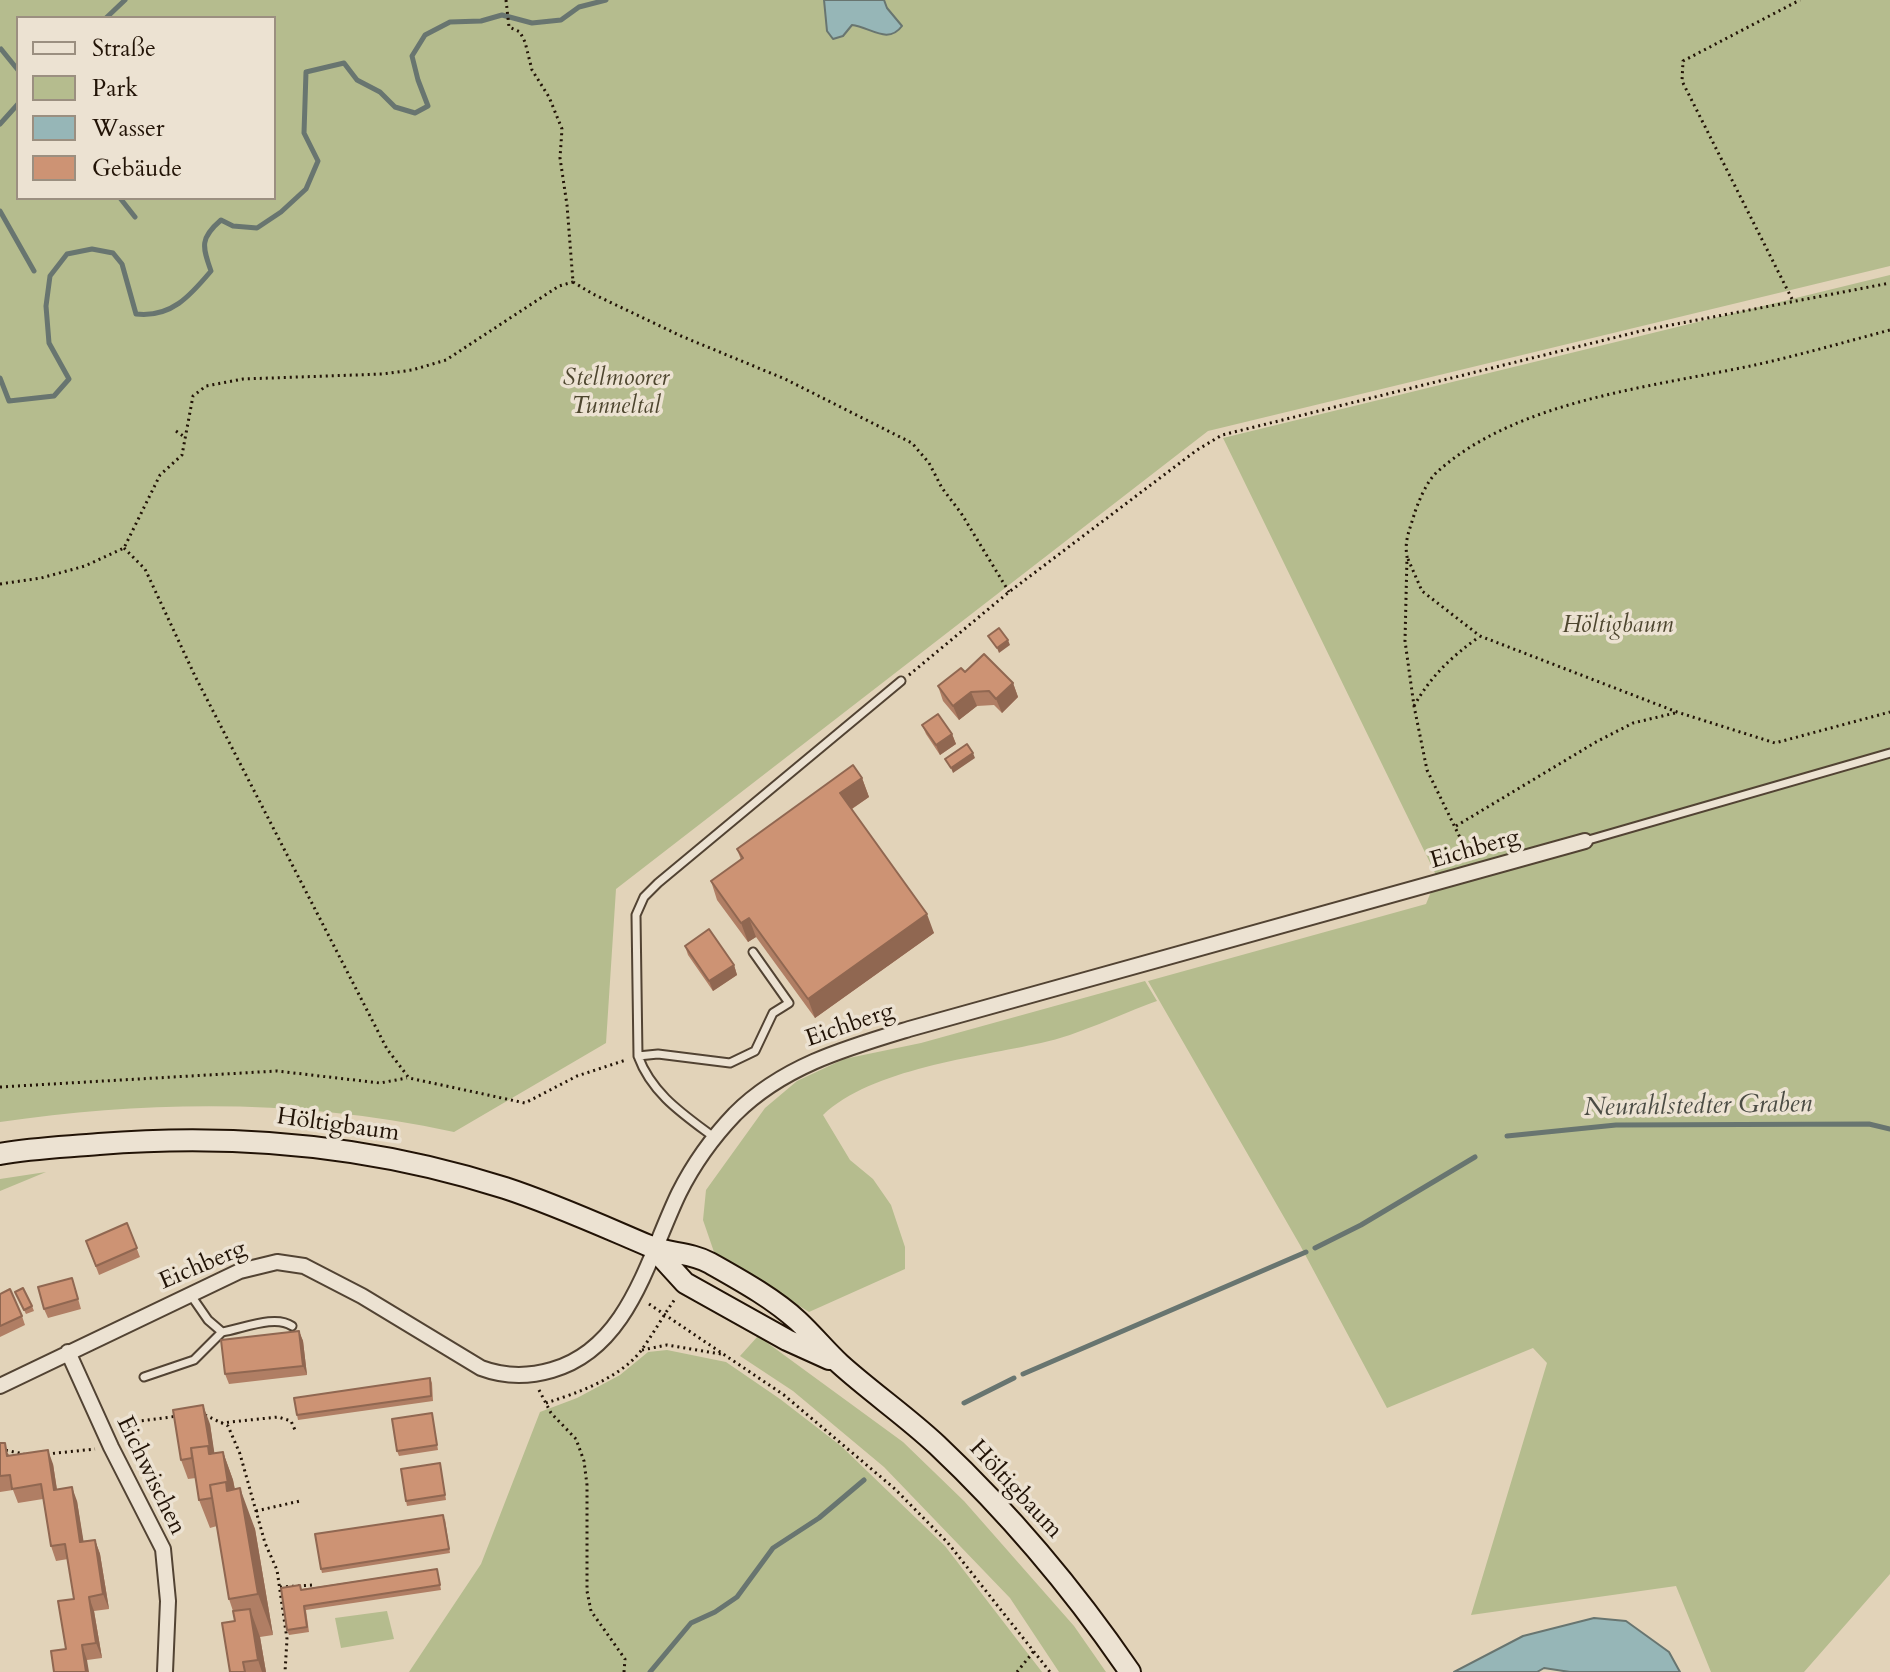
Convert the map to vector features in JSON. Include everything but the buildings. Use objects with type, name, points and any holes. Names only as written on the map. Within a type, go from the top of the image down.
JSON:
[{"type":"main road","name":"Höltigbaum","points":[[0,1154],[170,1140],[256,1142],[334,1149],[413,1163],[503,1188],[567,1211],[654,1249],[699,1257],[797,1320],[840,1364],[938,1446],[1004,1515],[1080,1603],[1130,1672]]},
{"type":"main road","name":"Höltigbaum","points":[[654,1249],[685,1283],[787,1340],[840,1364]]},
{"type":"street","name":"Eichberg","points":[[0,1386],[240,1271],[264,1263],[289,1262],[304,1266],[373,1302],[465,1361],[489,1371],[523,1376],[562,1367],[588,1354],[621,1319],[690,1173],[715,1138],[741,1109],[770,1085],[812,1061],[846,1048],[1585,841]]},
{"type":"street","name":"Eichwischen","points":[[68,1352],[111,1447],[163,1549],[168,1601],[165,1672]]},
{"type":"lane","points":[[715,1138],[675,1108],[646,1078],[638,1056],[636,915],[644,897],[901,681]]},
{"type":"lane","name":"Eichberg","points":[[1585,841],[1890,753]]},
{"type":"lane","points":[[638,1056],[658,1054],[730,1063],[755,1051],[773,1013],[789,1003],[753,952]]},
{"type":"lane","points":[[190,1294],[208,1320],[222,1332]]},
{"type":"lane","points":[[144,1377],[194,1360],[222,1332],[274,1321],[287,1322],[292,1326]]},
{"type":"path","points":[[506,0],[509,27],[520,32],[532,70],[549,97],[562,129],[560,158],[573,282]]},
{"type":"path","points":[[1792,301],[1682,81],[1683,61],[1800,0]]},
{"type":"path","points":[[0,584],[41,578],[85,566],[124,548],[160,475],[182,455],[193,396],[206,386],[275,376],[383,374],[412,370],[446,360],[559,286],[573,282],[681,336],[785,379],[912,443],[929,463],[1009,592]]},
{"type":"path","points":[[901,681],[1009,592],[1197,450],[1222,435],[1645,330],[1890,283]]},
{"type":"path","points":[[1471,860],[1427,770],[1405,641],[1405,545],[1417,507],[1434,474],[1486,437],[1524,418],[1605,397],[1778,360],[1890,330]]},
{"type":"path","points":[[176,431],[187,439]]},
{"type":"path","points":[[124,548],[145,569],[195,676],[387,1049],[409,1078]]},
{"type":"path","points":[[1407,556],[1422,591],[1480,636],[1677,712],[1775,743],[1890,712]]},
{"type":"path","points":[[1414,706],[1427,684],[1449,659],[1480,636]]},
{"type":"path","points":[[1456,826],[1596,742],[1633,723],[1677,712]]},
{"type":"path","points":[[0,1087],[277,1071],[380,1083],[409,1078],[525,1103],[577,1076],[638,1056]]},
{"type":"path","points":[[624,1672],[625,1659],[591,1611],[587,1591],[587,1485],[584,1461],[576,1439],[551,1413],[546,1403],[576,1393],[617,1372],[642,1350],[685,1283]]},
{"type":"path","points":[[635,1290],[664,1315],[784,1395],[895,1489],[948,1543],[1050,1672]]},
{"type":"path","points":[[642,1350],[667,1345],[724,1355]]},
{"type":"path","points":[[196,1416],[208,1415],[228,1426],[240,1454],[265,1543],[277,1570],[287,1639],[285,1672]]},
{"type":"path","points":[[101,1426],[185,1416]]},
{"type":"path","points":[[221,1423],[278,1417],[291,1421],[295,1430]]},
{"type":"path","points":[[48,1454],[111,1447]]},
{"type":"path","points":[[0,1449],[32,1456]]},
{"type":"path","points":[[256,1511],[300,1501]]},
{"type":"path","points":[[280,1587],[312,1585]]},
{"type":"path","points":[[1017,1672],[1034,1651]]},
{"type":"green space","name":"Stellmoorer Tunneltal","points":[[0,0],[1890,0],[1890,266],[1208,431],[616,889],[606,1043],[454,1132],[341,1113],[228,1106],[57,1115],[0,1122]]},
{"type":"green space","name":"Höltigbaum","points":[[1890,275],[1890,1574],[1804,1672],[1711,1672],[1676,1586],[1471,1615],[1547,1363],[1533,1348],[1387,1408],[1300,1245],[1148,981],[1426,904],[1437,877],[1223,438]]},
{"type":"green space","points":[[1145,981],[1157,1001],[1055,1039],[896,1076],[868,1086],[823,1115],[850,1160],[873,1179],[891,1205],[905,1247],[905,1269],[809,1312],[714,1252],[703,1220],[706,1190],[765,1108],[797,1081],[844,1059],[921,1043]]},
{"type":"green space","points":[[46,1172],[0,1191],[0,1179]]},
{"type":"green space","points":[[758,1336],[903,1442],[964,1501],[1074,1626],[1106,1672],[1059,1672],[1010,1598],[884,1467],[793,1391],[740,1356]]},
{"type":"green space","points":[[667,1350],[726,1362],[841,1446],[945,1546],[1042,1672],[409,1672],[481,1564],[540,1412],[577,1398],[620,1375],[648,1352]]},
{"type":"green space","points":[[387,1611],[394,1639],[341,1648],[335,1618]]},
{"type":"water","points":[[824,0],[884,0],[902,26],[885,35],[852,25],[843,36],[833,39],[827,31]]},
{"type":"water","points":[[1594,1618],[1626,1621],[1669,1652],[1680,1672],[1570,1672],[1544,1668],[1537,1672],[1454,1672],[1523,1636]]},
{"type":"waterway","points":[[108,16],[125,0]]},
{"type":"waterway","points":[[0,378],[9,401],[54,396],[69,379],[49,343],[46,306],[50,276],[67,254],[92,249],[113,253],[122,264],[136,314],[160,312],[187,297],[211,271],[206,255],[206,237],[221,220],[233,226],[257,228],[281,212],[306,189],[318,161],[304,133],[306,72],[344,63],[357,80],[380,92],[395,107],[415,113],[428,106],[412,56],[425,35],[450,22],[481,21],[502,15],[532,23],[561,20],[579,7],[606,0]]},
{"type":"waterway","points":[[1,49],[16,68]]},
{"type":"waterway","points":[[0,124],[16,106]]},
{"type":"waterway","points":[[122,200],[135,217]]},
{"type":"waterway","points":[[0,211],[34,271]]},
{"type":"waterway","name":"Neurahlstedter Graben","points":[[1507,1136],[1616,1125],[1869,1124],[1890,1129]]},
{"type":"waterway","name":"Neurahlstedter Graben","points":[[1315,1248],[1361,1225],[1475,1157]]},
{"type":"waterway","name":"Neurahlstedter Graben","points":[[1023,1374],[1306,1252]]},
{"type":"waterway","name":"Neurahlstedter Graben","points":[[964,1403],[1014,1378]]},
{"type":"waterway","points":[[650,1672],[691,1623],[737,1597],[773,1548],[819,1518],[864,1480]]}]
